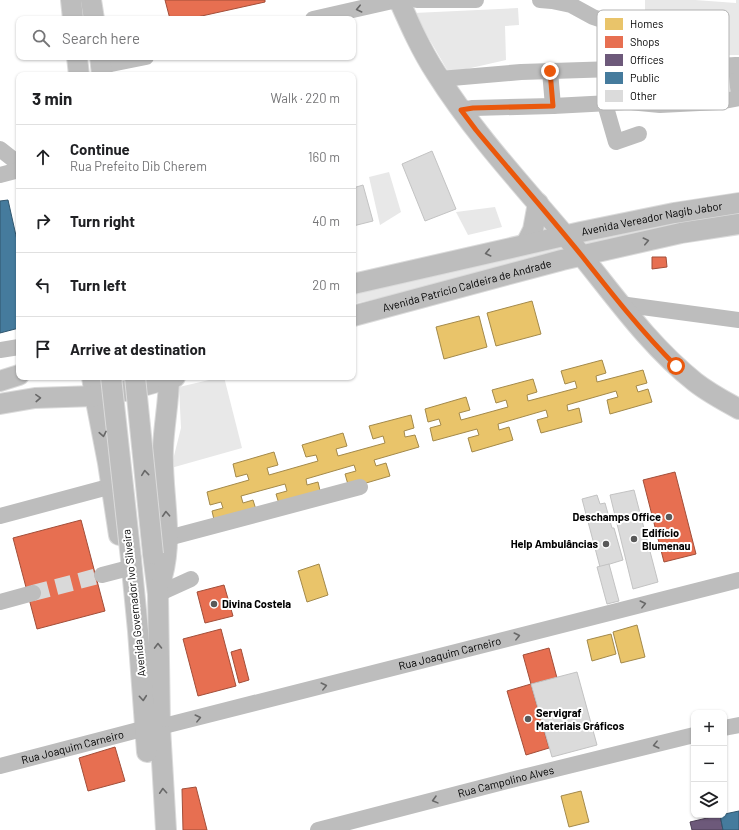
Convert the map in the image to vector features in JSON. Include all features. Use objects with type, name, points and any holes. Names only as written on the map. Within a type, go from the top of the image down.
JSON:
[{"type":"main road","points":[[71,0],[73,16]]},
{"type":"main road","points":[[91,0],[94,16]]},
{"type":"main road","points":[[398,0],[420,46],[461,110],[648,338],[676,366],[696,383],[716,397],[739,409]]},
{"type":"main road","points":[[526,244],[533,230],[538,203]]},
{"type":"main road","name":"Avenida Vereador Nagib Jabor","points":[[565,236],[674,213],[739,203]]},
{"type":"main road","name":"Avenida Vereador Nagib Jabor","points":[[582,256],[682,233],[739,224]]},
{"type":"main road","points":[[356,283],[565,236]]},
{"type":"main road","points":[[599,278],[600,259],[608,250]]},
{"type":"main road","name":"Avenida Patrício Caldeira de Andrade","points":[[356,315],[582,256]]},
{"type":"main road","points":[[0,380],[16,376]]},
{"type":"main road","name":"Avenida Governador Ivo Silveira","points":[[111,380],[128,564],[153,728],[166,830]]},
{"type":"main road","name":"Avenida Governador Ivo Silveira","points":[[134,380],[158,594],[153,728],[152,830]]},
{"type":"main road","points":[[0,404],[93,386],[125,391],[164,380]]},
{"type":"main road","points":[[158,594],[165,566],[168,538],[163,449],[165,418],[171,380]]},
{"type":"main road","points":[[93,386],[128,564]]},
{"type":"street","points":[[326,16],[398,0]]},
{"type":"street","points":[[417,0],[476,0]]},
{"type":"street","points":[[540,0],[571,5],[597,18]]},
{"type":"street","points":[[101,66],[131,60]]},
{"type":"street","points":[[729,99],[739,98],[737,65]]},
{"type":"street","points":[[440,79],[597,69]]},
{"type":"street","points":[[550,71],[553,106]]},
{"type":"street","points":[[461,110],[473,108],[597,104]]},
{"type":"street","points":[[607,110],[616,142],[639,134]]},
{"type":"street","points":[[0,149],[16,162]]},
{"type":"street","points":[[0,175],[16,171]]},
{"type":"street","points":[[620,304],[739,320]]},
{"type":"street","points":[[0,350],[16,347]]},
{"type":"street","points":[[0,516],[112,486]]},
{"type":"street","points":[[168,538],[360,487]]},
{"type":"street","points":[[102,575],[128,564]]},
{"type":"street","points":[[158,594],[191,579]]},
{"type":"street","name":"Rua Joaquim Carneiro","points":[[0,766],[739,580]]},
{"type":"street","points":[[0,602],[33,593]]},
{"type":"street","points":[[727,727],[739,725]]},
{"type":"street","name":"Rua Campolino Alves","points":[[318,830],[691,736]]},
{"type":"shaded area","points":[[645,0],[695,0],[736,3],[736,0],[739,0],[739,55],[729,55],[729,10],[645,10]]},
{"type":"shaded area","points":[[518,8],[519,25],[505,26],[506,60],[449,73],[414,13]]},
{"type":"shaded area","points":[[389,172],[401,212],[380,225],[369,177]]},
{"type":"shaded area","points":[[495,207],[502,227],[468,235],[456,212]]},
{"type":"shaded area","points":[[739,209],[739,216],[356,303],[356,290]]},
{"type":"shaded area","points":[[209,380],[225,380],[242,448],[171,468],[181,428],[179,387]]},
{"type":"building: Homes","points":[[532,301],[541,334],[496,346],[487,313]]},
{"type":"building: Homes","points":[[479,316],[487,347],[444,359],[436,327]]},
{"type":"building: Homes","points":[[602,360],[606,373],[596,376],[597,382],[643,370],[647,383],[636,386],[638,392],[648,389],[652,402],[610,414],[607,400],[618,397],[616,391],[567,405],[568,411],[579,408],[582,422],[541,433],[537,420],[548,417],[546,410],[498,424],[499,430],[509,427],[513,440],[472,452],[468,438],[479,435],[477,429],[433,441],[430,428],[441,425],[439,419],[428,422],[425,409],[466,397],[470,410],[459,413],[461,420],[508,407],[506,400],[496,403],[492,390],[533,379],[537,392],[527,395],[528,401],[577,388],[575,381],[565,384],[561,371]]},
{"type":"building: Homes","points":[[411,415],[414,428],[404,431],[405,437],[415,435],[419,447],[374,460],[376,466],[386,463],[390,476],[349,488],[345,474],[356,471],[354,465],[306,479],[307,485],[318,482],[321,495],[280,507],[276,494],[287,491],[285,484],[241,496],[243,503],[253,500],[257,513],[215,524],[212,511],[223,508],[221,502],[210,505],[207,492],[249,480],[247,474],[236,477],[233,464],[274,452],[278,465],[267,468],[269,475],[318,461],[316,455],[306,457],[302,445],[343,433],[347,446],[336,449],[338,456],[385,443],[383,436],[373,439],[369,426]]},
{"type":"building: Homes","points":[[319,564],[328,595],[307,602],[298,571]]},
{"type":"building: Homes","points":[[637,625],[645,657],[621,663],[613,632]]},
{"type":"building: Homes","points":[[611,634],[616,654],[592,661],[587,640]]},
{"type":"building: Homes","points":[[581,791],[589,822],[569,827],[561,796]]},
{"type":"building: Shops","points":[[165,0],[265,0],[265,2],[202,16],[169,16]]},
{"type":"building: Shops","points":[[652,257],[666,257],[667,267],[652,269]]},
{"type":"building: Shops","name":"Deschamps Office","points":[[675,472],[696,554],[664,562],[643,480]]},
{"type":"building: Shops","points":[[81,520],[105,611],[37,629],[13,538]]},
{"type":"building: Shops","name":"Divina Costela","points":[[224,585],[233,616],[205,623],[197,592]]},
{"type":"building: Shops","points":[[221,629],[236,686],[198,696],[183,639]]},
{"type":"building: Shops","points":[[549,648],[557,678],[531,684],[523,655]]},
{"type":"building: Shops","points":[[241,649],[249,680],[239,683],[231,652]]},
{"type":"building: Shops","name":"Servigraf Materiais Gráficos","points":[[531,684],[549,748],[526,755],[507,691]]},
{"type":"building: Shops","points":[[115,747],[125,781],[88,791],[79,758]]},
{"type":"building: Shops","points":[[196,787],[207,830],[183,830],[182,789]]},
{"type":"building: Offices","points":[[707,818],[721,818],[723,830],[692,830],[690,822]]},
{"type":"building: Public","points":[[8,200],[16,236],[16,329],[0,333],[0,201]]},
{"type":"building: Public","points":[[739,811],[739,830],[723,830],[721,818],[727,818],[727,814]]},
{"type":"building: Other","points":[[432,151],[456,209],[425,221],[402,164]]},
{"type":"building: Other","points":[[363,185],[373,221],[356,225],[356,187]]},
{"type":"building: Other","name":"Edifício Blumenau","points":[[634,490],[658,582],[633,589],[610,495]]},
{"type":"building: Other","name":"Help Ambulâncias","points":[[597,495],[600,504],[605,503],[623,560],[600,567],[582,499]]},
{"type":"building: Other","points":[[609,564],[619,601],[607,604],[597,567]]},
{"type":"building: Other","points":[[577,672],[597,745],[552,757],[531,684]]},
{"type":"tunnel","points":[[33,593],[102,575]]},
{"type":"place","name":"Deschamps Office","points":[[669,517]]},
{"type":"place","name":"Edifício Blumenau","points":[[634,539]]},
{"type":"place","name":"Help Ambulâncias","points":[[606,544]]},
{"type":"place","name":"Divina Costela","points":[[214,604]]},
{"type":"place","name":"Servigraf Materiais Gráficos","points":[[528,719]]},
{"type":"route","points":[[550,71],[553,106],[473,108],[461,110],[648,338],[676,366]]}]
